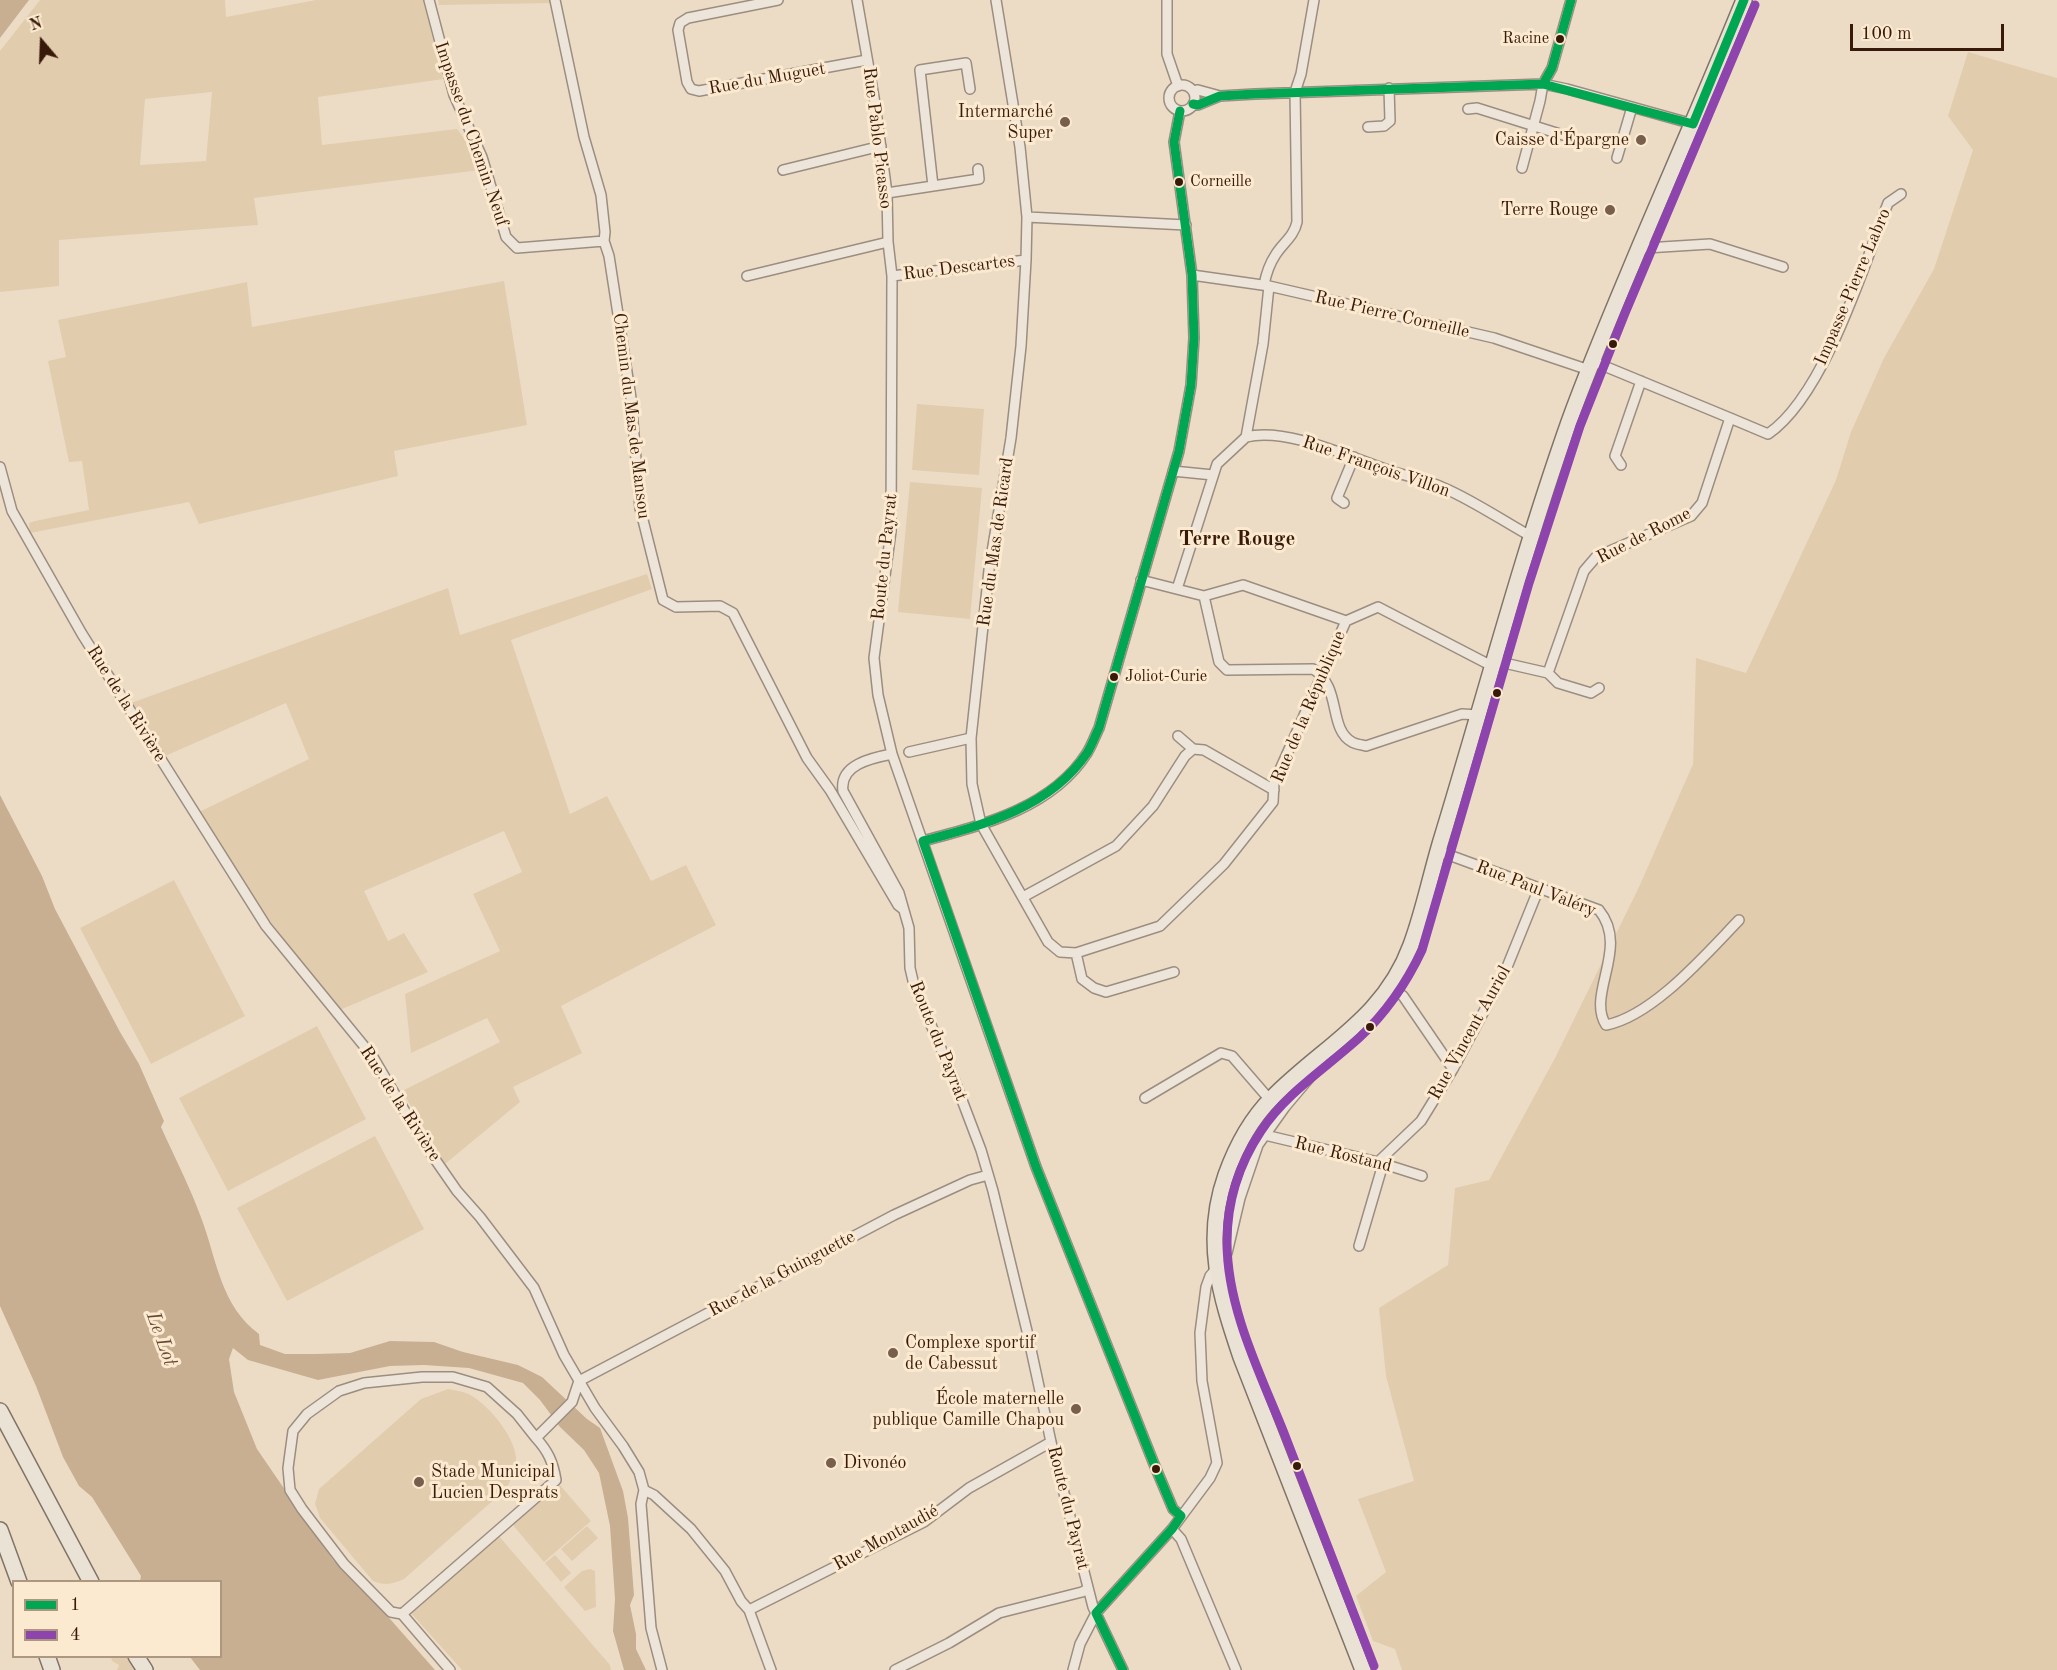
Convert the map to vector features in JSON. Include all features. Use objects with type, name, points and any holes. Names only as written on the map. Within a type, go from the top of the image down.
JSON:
[{"type":"main road","points":[[1364,1670],[1241,1357],[1225,1310],[1215,1264],[1214,1231],[1225,1176],[1247,1130],[1269,1100],[1364,1019],[1390,987],[1411,946],[1478,715],[1569,423],[1590,366],[1744,0]]},
{"type":"main road","points":[[0,1411],[90,1580]]},
{"type":"main road","points":[[0,1530],[19,1580]]},
{"type":"street","name":"Impasse du Chemin Neuf","points":[[429,0],[447,77],[482,157],[506,237],[517,248],[604,241]]},
{"type":"street","name":"Chemin du Mas de Mansou","points":[[555,0],[584,137],[601,195],[604,241],[609,256],[631,398],[640,508],[663,600],[676,608],[720,606],[733,613],[807,758],[830,790],[898,905],[903,909]]},
{"type":"street","name":"Rue du Muguet","points":[[778,0],[688,18],[681,23],[678,30],[687,82],[691,88],[699,91],[867,60]]},
{"type":"street","name":"Rue Pablo Picasso","points":[[856,0],[887,193],[888,242],[892,276]]},
{"type":"street","name":"Rue du Mas de Ricard","points":[[981,824],[972,784],[971,738],[989,570],[1011,438],[1021,346],[1027,217],[1020,147],[996,0]]},
{"type":"street","points":[[1167,0],[1167,54],[1178,86]]},
{"type":"street","points":[[1177,589],[1217,464],[1246,437],[1263,344],[1266,275],[1277,253],[1295,232],[1297,222],[1295,92],[1301,74],[1314,0]]},
{"type":"street","points":[[1522,168],[1543,84],[1552,68],[1571,0]]},
{"type":"street","points":[[933,186],[920,70],[966,63],[970,89]]},
{"type":"street","points":[[1193,91],[1198,90],[1220,96],[1543,84],[1693,124]]},
{"type":"street","points":[[1178,86],[1189,87],[1193,91],[1195,98],[1190,108],[1180,111],[1175,109],[1169,101],[1172,90],[1178,86]]},
{"type":"street","points":[[1368,127],[1384,126],[1390,121],[1389,88]]},
{"type":"street","points":[[1193,104],[1198,105],[1220,96]]},
{"type":"street","points":[[1617,158],[1632,106]]},
{"type":"street","points":[[1468,109],[1478,108],[1563,135]]},
{"type":"street","points":[[923,841],[1000,818],[1034,802],[1065,780],[1087,753],[1099,728],[1173,471],[1191,385],[1194,338],[1192,275],[1174,141],[1180,111]]},
{"type":"street","points":[[783,170],[880,146]]},
{"type":"street","points":[[887,193],[979,179],[978,169]]},
{"type":"street","name":"Impasse Pierre Labro","points":[[1730,418],[1768,434],[1780,426],[1800,402],[1835,338],[1888,203],[1901,194]]},
{"type":"street","points":[[1027,217],[1186,225]]},
{"type":"street","points":[[747,276],[888,242]]},
{"type":"street","points":[[1640,246],[1646,248],[1710,244],[1783,267]]},
{"type":"street","name":"Rue Descartes","points":[[892,276],[1026,260]]},
{"type":"street","name":"Rue Pierre Corneille","points":[[1192,275],[1266,286],[1494,338],[1590,366]]},
{"type":"street","name":"Route du Payrat","points":[[892,276],[891,531],[874,658],[878,695],[892,754],[881,756],[845,773],[842,782],[843,790],[899,893],[909,928],[910,968],[914,986],[954,1079],[988,1175],[1088,1589],[1096,1613],[1121,1666]]},
{"type":"street","points":[[1590,366],[1641,381],[1730,418]]},
{"type":"street","points":[[1621,465],[1615,456],[1641,381]]},
{"type":"street","name":"Rue de Rome","points":[[1548,673],[1584,571],[1596,557],[1691,516],[1702,503],[1730,418]]},
{"type":"street","name":"Rue François Villon","points":[[1246,437],[1256,435],[1290,438],[1443,487],[1532,537]]},
{"type":"street","points":[[1344,503],[1337,498],[1354,457]]},
{"type":"street","name":"Rue de la Rivière","points":[[0,467],[12,511],[77,625],[266,926],[373,1057],[423,1142],[457,1191],[480,1216],[534,1288],[564,1355],[595,1408],[639,1472],[644,1490]]},
{"type":"street","points":[[1173,471],[1213,475]]},
{"type":"street","points":[[1141,580],[1204,596],[1243,585],[1346,621],[1378,608],[1488,664],[1500,662],[1548,673],[1558,683],[1591,693],[1599,688]]},
{"type":"street","points":[[1204,596],[1219,662],[1227,670],[1313,669],[1322,674],[1328,682],[1341,732],[1352,742],[1366,746],[1462,714],[1478,715]]},
{"type":"street","name":"Rue de la République","points":[[1076,953],[1160,926],[1224,864],[1273,802],[1274,783],[1346,621]]},
{"type":"street","points":[[1178,736],[1193,749],[1204,750],[1274,790]]},
{"type":"street","points":[[909,752],[971,738]]},
{"type":"street","points":[[1023,897],[1116,846],[1153,806],[1185,756],[1193,749]]},
{"type":"street","points":[[892,754],[1036,1167],[1154,1464],[1173,1509],[1181,1516]]},
{"type":"street","points":[[981,824],[1048,942],[1060,952],[1076,953],[1082,979],[1094,988],[1106,992],[1174,972]]},
{"type":"street","name":"Rue Paul Valéry","points":[[1438,851],[1599,910],[1607,920],[1610,935],[1610,957],[1600,1003],[1601,1017],[1606,1025],[1621,1022],[1664,994],[1739,920]]},
{"type":"street","name":"Rue Vincent Auriol","points":[[1380,1163],[1421,1121],[1453,1069],[1506,972],[1539,888]]},
{"type":"street","points":[[1390,987],[1403,996],[1453,1069]]},
{"type":"street","points":[[1145,1098],[1221,1053],[1232,1056],[1269,1100]]},
{"type":"street","points":[[1073,1670],[1080,1644],[1096,1613],[1172,1529],[1210,1478],[1217,1463],[1202,1381],[1200,1333],[1206,1287],[1215,1264],[1227,1253],[1240,1198],[1258,1145],[1322,1063],[1318,1058]]},
{"type":"street","name":"Rue Rostand","points":[[1264,1136],[1380,1163],[1422,1176]]},
{"type":"street","points":[[1359,1246],[1380,1163]]},
{"type":"street","name":"Rue de la Guinguette","points":[[579,1381],[894,1215],[970,1180],[988,1175]]},
{"type":"street","points":[[402,1614],[556,1480],[553,1462],[546,1449],[517,1414],[486,1387],[453,1377],[422,1377],[364,1383],[339,1391],[312,1410],[293,1431],[288,1468],[291,1490],[296,1500],[344,1564],[391,1612],[402,1614],[450,1670]]},
{"type":"street","points":[[536,1438],[572,1402],[579,1381]]},
{"type":"street","name":"Rue Montaudié","points":[[749,1610],[924,1522],[969,1488],[1051,1442]]},
{"type":"street","points":[[660,1669],[651,1628],[642,1513],[644,1490],[654,1495],[691,1529],[725,1571],[741,1601],[749,1610],[771,1670]]},
{"type":"street","points":[[1172,1529],[1181,1539],[1236,1670]]},
{"type":"street","points":[[895,1670],[949,1643],[999,1613],[1088,1589]]},
{"type":"shaded area","points":[[40,0],[225,0],[226,17],[316,0],[423,0],[443,79],[318,97],[322,145],[457,129],[476,154],[480,170],[254,198],[258,225],[59,240],[59,286],[0,292],[0,51]],"holes":[[[212,92],[206,161],[140,165],[145,99]]]},
{"type":"shaded area","points":[[438,0],[551,0],[552,3],[439,5]]},
{"type":"shaded area","points":[[1968,52],[2057,78],[2057,1670],[1402,1670],[1395,1649],[1373,1641],[1356,1596],[1386,1572],[1358,1499],[1414,1481],[1386,1376],[1379,1308],[1448,1265],[1455,1188],[1489,1180],[1555,1058],[1639,887],[1693,764],[1696,658],[1746,673],[1836,480],[1851,432],[1884,358],[1934,269],[1973,150],[1948,116]]},
{"type":"shaded area","points":[[504,281],[527,425],[394,451],[398,476],[199,524],[189,502],[30,533],[29,523],[89,510],[82,461],[69,462],[48,361],[66,357],[58,320],[247,282],[252,327]]},
{"type":"shaded area","points":[[917,404],[984,409],[979,475],[912,470]]},
{"type":"shaded area","points":[[910,482],[982,488],[970,619],[898,612]]},
{"type":"shaded area","points":[[647,574],[652,589],[511,640],[570,814],[607,796],[651,881],[686,865],[716,925],[561,1006],[582,1053],[513,1087],[520,1102],[445,1164],[402,1091],[500,1042],[487,1018],[411,1053],[405,994],[500,951],[473,894],[522,872],[504,831],[364,891],[388,941],[404,933],[428,972],[340,1010],[266,916],[199,812],[309,759],[286,703],[165,756],[131,703],[448,588],[460,635]]},
{"type":"shaded area","points":[[174,880],[245,1016],[151,1064],[80,928]]},
{"type":"shaded area","points":[[317,1026],[366,1119],[228,1191],[179,1098]]},
{"type":"shaded area","points":[[375,1136],[424,1229],[287,1301],[237,1208]]},
{"type":"shaded area","name":"Stade Municipal Lucien Desprats","points":[[448,1389],[464,1392],[474,1397],[498,1420],[514,1449],[516,1462],[513,1474],[506,1489],[404,1579],[389,1584],[373,1581],[320,1518],[315,1504],[319,1489],[421,1399]]},
{"type":"shaded area","points":[[559,1484],[591,1521],[544,1562],[512,1524]]},
{"type":"shaded area","points":[[587,1526],[598,1538],[572,1561],[561,1549]]},
{"type":"shaded area","points":[[498,1535],[610,1665],[611,1670],[462,1670],[410,1612]]},
{"type":"shaded area","points":[[555,1555],[571,1573],[561,1582],[545,1563]]},
{"type":"shaded area","points":[[590,1569],[595,1571],[596,1607],[585,1611],[564,1587],[582,1571]]},
{"type":"shaded area","points":[[111,1658],[128,1658],[138,1670],[117,1670],[119,1665]]},
{"type":"water","points":[[0,0],[29,0],[0,38]]},
{"type":"water","name":"Le Lot","points":[[0,795],[42,876],[55,909],[139,1064],[164,1121],[161,1127],[198,1208],[228,1296],[246,1323],[259,1334],[260,1345],[285,1354],[315,1354],[350,1353],[390,1341],[434,1342],[463,1352],[518,1365],[542,1377],[587,1419],[600,1428],[623,1491],[628,1518],[634,1595],[630,1605],[636,1634],[636,1649],[646,1670],[624,1670],[613,1631],[615,1599],[610,1526],[599,1473],[584,1450],[560,1427],[540,1400],[523,1383],[469,1368],[424,1365],[390,1366],[318,1380],[248,1360],[233,1348],[229,1359],[234,1392],[257,1449],[333,1560],[376,1603],[435,1670],[200,1670],[191,1658],[222,1658],[222,1580],[140,1580],[141,1576],[92,1497],[79,1486],[63,1457],[36,1386],[0,1306]]},
{"type":"transit line","name":"1","points":[[1543,84],[1552,68],[1571,0]]},
{"type":"transit line","name":"1","points":[[1193,104],[1198,105],[1220,96],[1543,84],[1693,124],[1744,0]]},
{"type":"transit line","name":"4","points":[[1374,1666],[1246,1340],[1228,1267],[1227,1242],[1232,1198],[1246,1157],[1271,1117],[1294,1093],[1359,1038],[1378,1018],[1402,986],[1422,950],[1529,583],[1580,426],[1625,313],[1755,5]]},
{"type":"transit line","name":"1","points":[[923,841],[992,821],[1035,801],[1072,772],[1087,753],[1099,728],[1179,451],[1191,385],[1194,338],[1192,275],[1174,142],[1180,111]]},
{"type":"transit line","name":"1","points":[[923,841],[1036,1167],[1154,1464],[1173,1509],[1181,1516]]},
{"type":"transit line","name":"1","points":[[1096,1613],[1181,1516]]},
{"type":"transit line","name":"1","points":[[1096,1613],[1123,1670]]},
{"type":"place","name":"Racine","points":[[1560,39]]},
{"type":"place","name":"Intermarché Super","points":[[1065,122]]},
{"type":"place","name":"Caisse d'Épargne","points":[[1641,140]]},
{"type":"place","name":"Corneille","points":[[1179,182]]},
{"type":"place","name":"Terre Rouge","points":[[1610,210]]},
{"type":"place","name":"Joliot-Curie","points":[[1114,677]]},
{"type":"place","name":"Complexe sportif de Cabessut","points":[[893,1353]]},
{"type":"place","name":"École maternelle publique Camille Chapou","points":[[1076,1409]]},
{"type":"place","name":"Divonéo","points":[[831,1463]]},
{"type":"place","name":"Stade Municipal Lucien Desprats","points":[[419,1482]]},
{"type":"district","name":"Terre Rouge","points":[[1237,539]]}]
